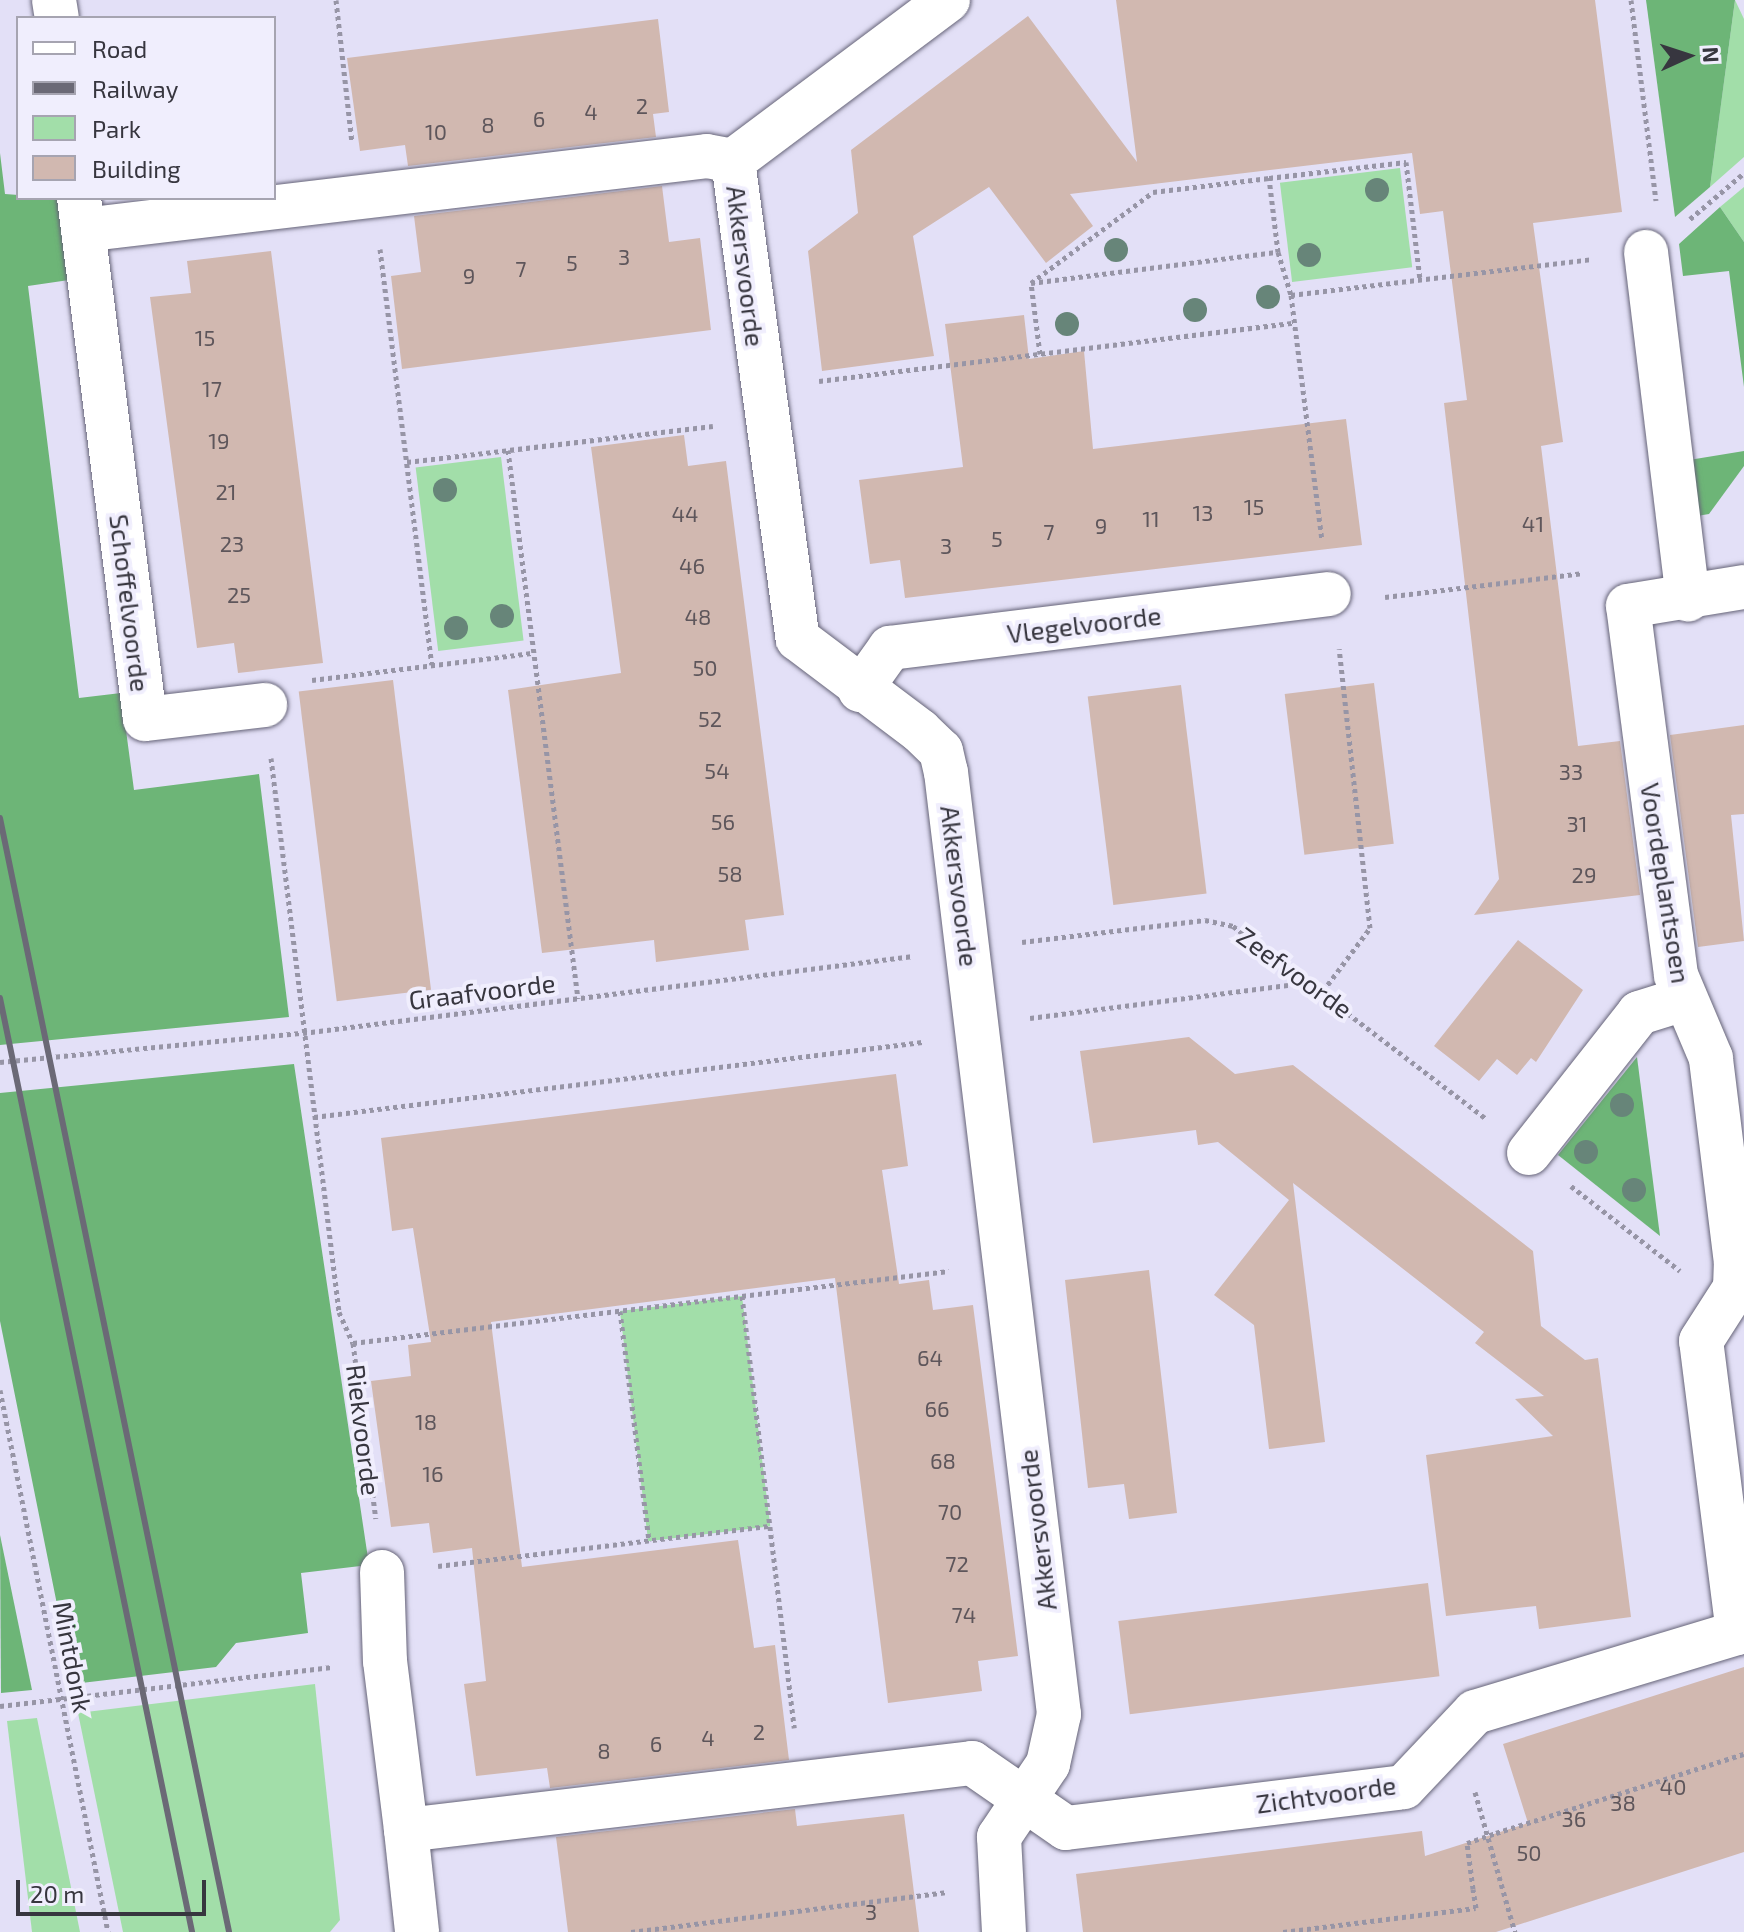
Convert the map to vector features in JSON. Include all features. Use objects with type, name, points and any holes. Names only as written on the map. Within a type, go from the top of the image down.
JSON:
[{"type":"street","name":"Akkersvoorde","points":[[948,0],[733,161],[798,639],[941,751],[979,1030],[1059,1714],[1048,1764],[1021,1798],[999,1837],[1004,1932]]},
{"type":"street","name":"Schoffelvoorde","points":[[265,705],[145,719],[81,214],[365,196],[707,156],[733,161]]},
{"type":"street","points":[[1657,249],[1688,599]]},
{"type":"street","points":[[1628,606],[1688,599],[1744,587]]},
{"type":"street","name":"Vlegelvoorde","points":[[860,690],[890,648],[1329,594]]},
{"type":"street","name":"Voordeplantsoen","points":[[1628,606],[1684,999],[1705,1038],[1730,1099],[1735,1288],[1705,1326],[1702,1351],[1741,1632]]},
{"type":"street","points":[[1529,1153],[1639,1013],[1684,999]]},
{"type":"street","points":[[382,1572],[385,1661],[417,1932]]},
{"type":"street","name":"Zichtvoorde","points":[[1021,1798],[1066,1828],[1404,1787],[1475,1712],[1741,1632]]},
{"type":"street","points":[[406,1830],[972,1763],[1021,1798]]},
{"type":"path","points":[[336,0],[407,462],[432,665]]},
{"type":"path","points":[[1631,0],[1657,249]]},
{"type":"path","points":[[1031,283],[1153,192],[1406,162],[1420,280]]},
{"type":"path","points":[[1269,178],[1278,252],[1291,295],[1657,249],[1744,173]]},
{"type":"path","points":[[1031,283],[1278,252]]},
{"type":"path","points":[[1031,283],[1040,354]]},
{"type":"path","points":[[407,462],[508,450],[1040,354],[1294,323]]},
{"type":"path","points":[[508,450],[578,999]]},
{"type":"path","points":[[1380,598],[1584,573],[1606,578],[1628,606]]},
{"type":"path","points":[[303,1033],[263,686],[533,653]]},
{"type":"path","name":"Zeefvoorde","points":[[968,949],[1220,922],[1311,982],[1722,1304]]},
{"type":"path","name":"Graafvoorde","points":[[0,1062],[303,1033],[968,949]]},
{"type":"path","points":[[314,1117],[979,1030],[1311,982]]},
{"type":"path","name":"Riekvoorde","points":[[303,1033],[339,1312],[353,1343],[382,1572]]},
{"type":"path","points":[[353,1343],[1006,1264]]},
{"type":"path","points":[[742,1296],[800,1783]]},
{"type":"path","points":[[620,1311],[649,1541]]},
{"type":"path","name":"Mintdonk","points":[[0,1390],[108,1932]]},
{"type":"path","points":[[382,1572],[770,1526]]},
{"type":"path","points":[[0,1706],[385,1661]]},
{"type":"path","points":[[1457,1730],[1515,1932]]},
{"type":"path","points":[[1283,1932],[1476,1908],[1467,1843],[1744,1754]]},
{"type":"path","points":[[631,1932],[948,1892],[949,1906]]},
{"type":"green space","points":[[1646,0],[1735,0],[1710,187],[1675,217]]},
{"type":"green space","points":[[1735,0],[1744,19],[1744,157],[1710,187]]},
{"type":"green space","points":[[0,153],[5,194],[16,195],[16,200],[59,200],[69,280],[28,286],[79,698],[121,693],[134,790],[259,774],[289,1017],[0,1045]]},
{"type":"green space","points":[[1400,168],[1412,267],[1292,282],[1280,183]]},
{"type":"green space","points":[[1744,187],[1744,242],[1720,207]]},
{"type":"green space","points":[[1720,207],[1744,242],[1744,387],[1729,271],[1683,276],[1679,244]]},
{"type":"green space","points":[[1744,451],[1744,466],[1709,514],[1697,516],[1689,460]]},
{"type":"green space","points":[[501,457],[524,641],[438,651],[416,467]]},
{"type":"green space","points":[[1637,1057],[1660,1236],[1558,1155]]},
{"type":"green space","points":[[294,1064],[369,1565],[301,1573],[308,1633],[236,1643],[216,1667],[73,1684],[0,1321],[0,1093]]},
{"type":"green space","points":[[742,1296],[770,1526],[648,1541],[620,1311]]},
{"type":"green space","points":[[0,1535],[32,1690],[1,1693]]},
{"type":"green space","points":[[315,1684],[340,1920],[330,1932],[123,1932],[78,1713]]},
{"type":"green space","points":[[37,1718],[80,1932],[32,1932],[7,1721]]},
{"type":"building","points":[[1116,0],[1595,0],[1622,212],[1533,223],[1563,442],[1541,446],[1578,746],[1620,741],[1640,895],[1474,915],[1499,879],[1444,403],[1467,400],[1443,211],[1420,214],[1412,153],[1070,194],[1093,226],[1046,263],[989,187],[913,236],[934,356],[822,371],[808,251],[858,213],[851,150],[1028,16],[1137,162]]},
{"type":"building","points":[[658,19],[669,112],[653,114],[656,137],[408,166],[405,145],[360,151],[347,58]]},
{"type":"building","points":[[662,186],[669,242],[700,238],[711,330],[402,369],[391,276],[421,272],[414,216]]},
{"type":"building","points":[[271,251],[323,663],[238,673],[234,643],[197,648],[150,297],[191,293],[187,261]]},
{"type":"building","points":[[1024,315],[1029,359],[1084,351],[1093,449],[1346,419],[1362,545],[905,598],[900,560],[870,564],[859,480],[963,467],[945,324]]},
{"type":"building","points":[[684,435],[688,466],[726,461],[784,915],[745,920],[749,950],[656,962],[654,940],[542,953],[508,690],[621,673],[591,447]]},
{"type":"building","points":[[393,680],[431,990],[337,1001],[299,692]]},
{"type":"building","points":[[1374,683],[1394,844],[1304,855],[1285,694]]},
{"type":"building","points":[[1181,685],[1207,893],[1113,905],[1088,696]]},
{"type":"building","points":[[1744,725],[1744,814],[1731,815],[1744,941],[1698,947],[1670,735]]},
{"type":"building","points":[[1518,940],[1583,990],[1536,1062],[1531,1058],[1517,1075],[1497,1059],[1479,1081],[1434,1046]]},
{"type":"building","points":[[1189,1037],[1235,1074],[1293,1065],[1533,1251],[1541,1326],[1585,1360],[1598,1358],[1631,1617],[1539,1629],[1536,1606],[1446,1616],[1426,1455],[1553,1436],[1515,1399],[1544,1396],[1475,1343],[1484,1332],[1293,1183],[1325,1442],[1269,1449],[1254,1325],[1214,1295],[1289,1200],[1218,1142],[1198,1145],[1196,1130],[1093,1143],[1080,1051]]},
{"type":"building","points":[[896,1074],[908,1166],[882,1170],[899,1284],[929,1280],[933,1310],[973,1305],[1018,1656],[978,1661],[982,1691],[888,1703],[835,1278],[491,1322],[522,1567],[738,1540],[754,1648],[775,1645],[789,1760],[550,1788],[547,1768],[476,1776],[464,1684],[486,1681],[472,1548],[433,1553],[429,1523],[391,1527],[371,1381],[411,1376],[408,1345],[431,1342],[413,1228],[392,1231],[381,1138]]},
{"type":"building","points":[[1149,1270],[1177,1513],[1129,1519],[1124,1484],[1088,1488],[1065,1280]]},
{"type":"building","points":[[1428,1583],[1439,1676],[1130,1714],[1118,1621]]},
{"type":"building","points":[[1744,1667],[1744,1852],[1496,1932],[1083,1932],[1076,1874],[1422,1831],[1425,1856],[1528,1823],[1503,1744]]},
{"type":"building","points":[[795,1809],[797,1826],[904,1814],[919,1932],[568,1932],[556,1837]]},
{"type":"railway","points":[[0,818],[229,1932]]},
{"type":"railway","points":[[0,998],[192,1932]]}]
